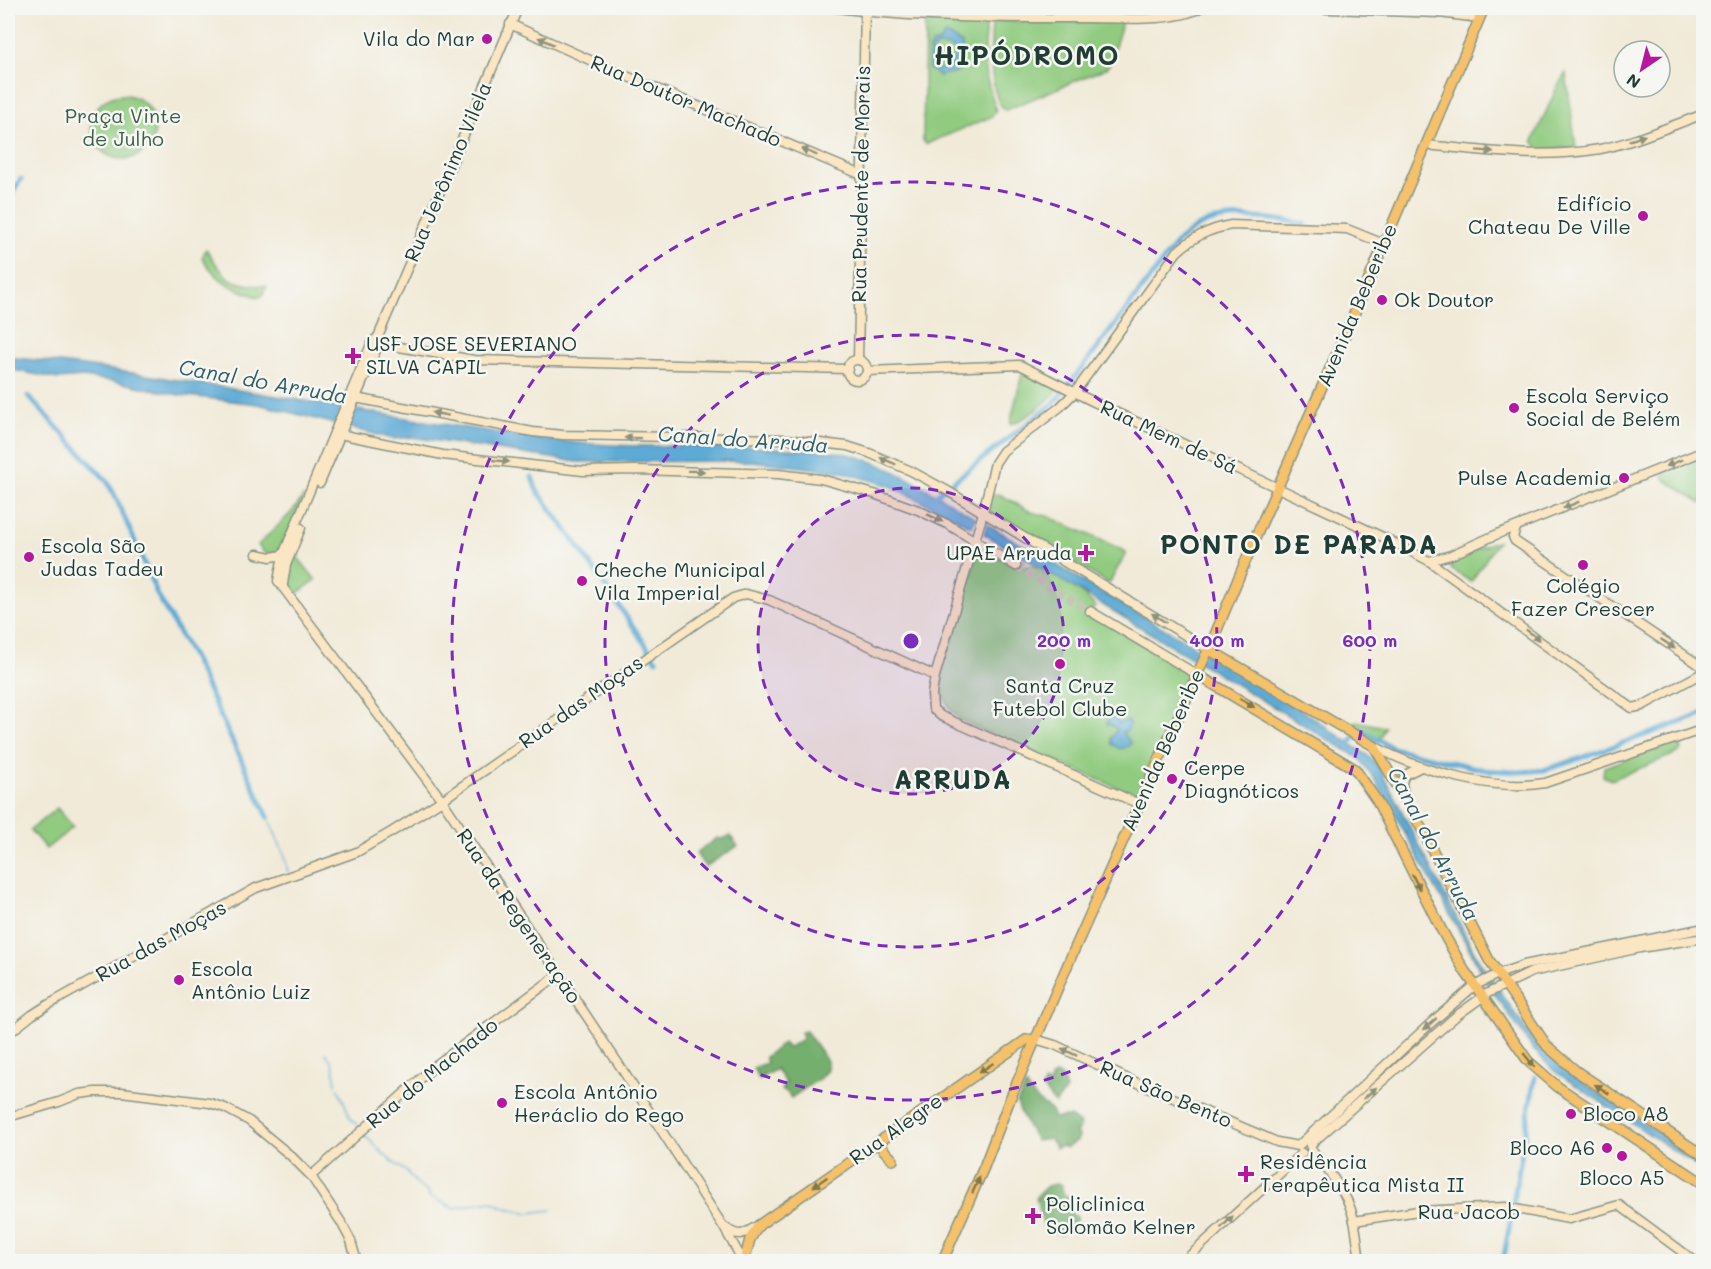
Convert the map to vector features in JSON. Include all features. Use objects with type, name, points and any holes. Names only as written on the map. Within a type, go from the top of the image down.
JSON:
[{"type":"main road","name":"Avenida Beberibe","points":[[942,1262],[984,1167],[1035,1040],[1208,651],[1484,8]]},
{"type":"main road","points":[[1208,651],[1370,744],[1404,796],[1495,975],[1547,1046],[1564,1063],[1704,1156]]},
{"type":"main road","points":[[1198,670],[1355,769],[1377,801],[1441,929],[1528,1061],[1546,1078],[1601,1118],[1704,1184]]},
{"type":"main road","points":[[1348,730],[1352,719]]},
{"type":"main road","name":"Rua Alegre","points":[[744,1261],[750,1239],[759,1225],[1026,1040],[1035,1040]]},
{"type":"main road","points":[[877,1143],[893,1160]]},
{"type":"street","name":"Rua Jerônimo Vilela","points":[[338,432],[518,8]]},
{"type":"street","points":[[837,8],[987,18],[1179,16],[1199,8]]},
{"type":"street","points":[[1302,8],[1439,13],[1479,18]]},
{"type":"street","name":"Rua Prudente de Morais","points":[[858,360],[865,10]]},
{"type":"street","name":"Rua Doutor Machado","points":[[510,24],[862,176]]},
{"type":"street","points":[[1426,145],[1537,154],[1580,152],[1601,148],[1704,114]]},
{"type":"street","points":[[1530,144],[1537,154]]},
{"type":"street","points":[[1139,804],[933,710],[932,694],[935,675],[998,457],[1060,407],[1068,388],[1177,252],[1198,235],[1214,228],[1231,225],[1347,229],[1384,244]]},
{"type":"street","points":[[376,341],[474,360],[848,369]]},
{"type":"street","points":[[858,360],[865,364],[867,371],[862,378],[855,379],[849,374],[848,369],[850,364],[858,360]]},
{"type":"street","name":"Rua Mem de Sá","points":[[867,371],[1020,365],[1429,561],[1632,708],[1642,706],[1704,670]]},
{"type":"street","points":[[351,401],[563,435],[773,439],[847,446],[911,471],[943,488],[1208,651]]},
{"type":"street","points":[[338,432],[443,455],[583,471],[768,473],[821,479],[874,494],[918,510],[975,537],[1016,566]]},
{"type":"street","points":[[280,584],[283,555],[338,432]]},
{"type":"street","points":[[280,584],[338,432]]},
{"type":"street","points":[[1429,561],[1451,555],[1704,451]]},
{"type":"street","points":[[1516,528],[1513,534],[1515,541],[1704,670]]},
{"type":"street","points":[[1492,537],[1500,543]]},
{"type":"street","points":[[257,554],[271,557],[283,555]]},
{"type":"street","points":[[1449,576],[1446,563],[1451,555]]},
{"type":"street","name":"Rua da Regeneração","points":[[280,584],[442,800],[618,1063],[744,1261]]},
{"type":"street","name":"Rua das Moças","points":[[8,1034],[39,1010],[256,888],[357,852],[442,800],[651,653],[740,595],[752,595],[769,600],[935,675]]},
{"type":"street","points":[[1090,611],[1198,670]]},
{"type":"street","points":[[1370,744],[1393,756],[1422,766],[1492,783],[1533,785],[1562,778],[1704,729]]},
{"type":"street","points":[[1404,796],[1402,782],[1405,775],[1422,766]]},
{"type":"street","points":[[1183,1262],[1291,1162],[1432,1022],[1478,984],[1495,975],[1524,965],[1704,928]]},
{"type":"street","points":[[1305,1148],[1411,1054],[1501,985],[1532,972],[1606,955],[1704,938]]},
{"type":"street","name":"Rua do Machado","points":[[311,1176],[436,1065],[558,975]]},
{"type":"street","name":"Rua São Bento","points":[[1035,1040],[1055,1045],[1126,1078],[1277,1142],[1305,1148]]},
{"type":"street","points":[[8,1117],[79,1094],[95,1092],[121,1092],[210,1103],[228,1109],[249,1121],[311,1176],[341,1222],[351,1241],[357,1262]]},
{"type":"street","points":[[1277,1142],[1291,1154],[1291,1162]]},
{"type":"street","points":[[1305,1148],[1326,1170],[1347,1200],[1354,1221],[1360,1261]]},
{"type":"street","name":"Rua Jacob","points":[[1354,1221],[1418,1211],[1505,1207],[1569,1219],[1619,1205],[1696,1262]]},
{"type":"street","name":"Rua Alegre","points":[[723,1226],[738,1235],[759,1225]]},
{"type":"green space","points":[[928,17],[985,21],[985,72],[996,111],[991,117],[926,144],[923,141],[925,23]]},
{"type":"green space","points":[[993,21],[1121,22],[1121,27],[1106,68],[1006,110],[1000,105],[993,83],[991,41]]},
{"type":"green space","points":[[1566,73],[1576,148],[1539,149],[1533,141],[1558,85]]},
{"type":"green space","name":"Praça Vinte de Julho","points":[[123,95],[135,97],[146,104],[153,115],[155,127],[153,139],[146,150],[135,157],[123,159],[111,157],[100,150],[93,139],[91,127],[93,115],[100,104],[111,97]]},
{"type":"green space","points":[[206,249],[224,274],[236,282],[267,286],[262,296],[258,297],[240,290],[220,279],[202,258]]},
{"type":"green space","points":[[1025,371],[1058,389],[1036,410],[1010,424],[1022,374]]},
{"type":"green space","points":[[1703,456],[1703,504],[1665,480],[1663,475],[1667,471]]},
{"type":"green space","points":[[995,494],[1031,512],[1047,516],[1123,550],[1126,553],[1109,584],[992,513],[989,508],[990,497]]},
{"type":"green space","points":[[304,496],[281,550],[276,554],[264,553],[258,545],[291,513]]},
{"type":"green space","points":[[1498,541],[1471,582],[1451,569],[1452,559]]},
{"type":"green space","name":"Santa Cruz Futebol Clube","points":[[985,550],[1016,566],[1041,566],[1076,587],[1096,607],[1089,612],[1191,674],[1139,790],[1135,793],[1130,793],[1007,742],[960,720],[950,709],[941,690],[941,667],[949,650],[978,551]]},
{"type":"green space","points":[[294,553],[316,580],[295,595],[288,579]]},
{"type":"green space","points":[[1356,721],[1385,727],[1377,744],[1351,728],[1351,724]]},
{"type":"green space","points":[[1676,742],[1682,748],[1678,753],[1611,780],[1603,776],[1604,767]]},
{"type":"green space","points":[[57,808],[73,827],[46,849],[30,830]]},
{"type":"green space","points":[[730,836],[738,846],[705,867],[696,853],[717,838]]},
{"type":"green space","points":[[806,1031],[827,1061],[827,1070],[820,1078],[791,1098],[787,1092],[781,1090],[786,1084],[776,1069],[759,1079],[753,1068],[767,1063],[765,1057],[783,1043],[788,1048],[803,1038],[801,1032]]},
{"type":"green space","points":[[1056,1074],[1062,1077],[1066,1090],[1055,1104],[1042,1087],[1045,1083],[1050,1084],[1051,1078]]},
{"type":"green space","points":[[1025,1086],[1039,1102],[1051,1110],[1054,1118],[1070,1117],[1081,1125],[1075,1132],[1079,1136],[1077,1141],[1066,1148],[1061,1146],[1056,1148],[1050,1139],[1036,1141],[1017,1103]]},
{"type":"green space","points":[[1061,1185],[1064,1195],[1068,1196],[1072,1215],[1077,1217],[1073,1225],[1060,1234],[1054,1232],[1046,1234],[1036,1197],[1047,1186]]},
{"type":"water","points":[[947,35],[962,44],[963,67],[958,71],[939,76],[929,69],[929,49],[933,44],[940,42],[943,36]],"holes":[[[937,46],[949,47],[955,51],[954,61],[949,68],[936,69],[931,64],[932,51]]]},
{"type":"water","points":[[8,357],[143,374],[410,419],[575,443],[762,447],[842,453],[876,463],[893,471],[976,518],[972,527],[891,486],[843,472],[751,461],[577,462],[412,437],[393,439],[258,404],[179,395],[83,377],[58,379],[8,369]]},
{"type":"water","points":[[987,524],[1294,705],[1367,755],[1380,769],[1478,959],[1525,1028],[1544,1051],[1569,1074],[1703,1162],[1703,1170],[1554,1071],[1533,1049],[1482,976],[1376,781],[1359,758],[984,534]]},
{"type":"water","points":[[1111,717],[1117,719],[1118,723],[1127,721],[1130,725],[1127,731],[1122,732],[1131,743],[1129,746],[1120,749],[1112,744],[1111,738],[1117,730],[1107,724]]},
{"type":"waterway","points":[[8,199],[21,179]]},
{"type":"waterway","points":[[936,495],[1054,403],[1178,241],[1187,233],[1206,223],[1229,218],[1268,219],[1305,224]]},
{"type":"waterway","points":[[28,396],[107,481],[158,596],[194,660],[268,817]]},
{"type":"waterway","points":[[532,477],[536,489],[656,660]]},
{"type":"waterway","points":[[1347,746],[1361,729],[1392,748],[1485,770],[1519,772],[1544,770],[1704,714]]},
{"type":"waterway","points":[[268,817],[285,857],[288,872]]},
{"type":"waterway","points":[[325,1053],[332,1063],[336,1084]]},
{"type":"waterway","points":[[1513,1203],[1535,1077]]},
{"type":"waterway","points":[[338,1088],[351,1119],[360,1128]]},
{"type":"waterway","points":[[364,1135],[390,1160],[407,1172],[418,1185],[428,1191],[429,1196],[454,1208],[490,1201],[506,1208],[529,1213],[552,1210]]},
{"type":"waterway","points":[[1503,1262],[1512,1212]]},
{"type":"tunnel","points":[[1016,566],[1090,611]]},
{"type":"place","name":"Vila do Mar","points":[[487,39]]},
{"type":"place","name":"Edifício Chateau De Ville","points":[[1643,216]]},
{"type":"place","name":"Ok Doutor","points":[[1382,300]]},
{"type":"place","name":"USF JOSE SEVERIANO SILVA CAPIL","points":[[353,356]]},
{"type":"place","name":"Escola Serviço Social de Belém","points":[[1514,408]]},
{"type":"place","name":"Pulse Academia","points":[[1624,478]]},
{"type":"place","name":"UPAE Arruda","points":[[1086,553]]},
{"type":"place","name":"Escola São Judas Tadeu","points":[[29,557]]},
{"type":"place","name":"Colégio Fazer Crescer","points":[[1583,565]]},
{"type":"place","name":"Cheche Municipal Vila Imperial","points":[[582,581]]},
{"type":"place","name":"Santa Cruz Futebol Clube","points":[[1060,664]]},
{"type":"place","name":"Cerpe Diagnóticos","points":[[1172,779]]},
{"type":"place","name":"Escola Antônio Luiz","points":[[179,980]]},
{"type":"place","name":"Escola Antônio Heráclio do Rego","points":[[502,1103]]},
{"type":"place","name":"Bloco A8","points":[[1571,1114]]},
{"type":"place","name":"Bloco A6","points":[[1607,1148]]},
{"type":"place","name":"Bloco A5","points":[[1622,1156]]},
{"type":"place","name":"Residência Terapêutica Mista II","points":[[1246,1174]]},
{"type":"place","name":"Policlinica Solomão Kelner","points":[[1033,1216]]},
{"type":"district","name":"HIPÓDROMO","points":[[1027,56]]},
{"type":"district","name":"PONTO DE PARADA","points":[[1299,545]]},
{"type":"district","name":"ARRUDA","points":[[953,780]]},
{"type":"water label","name":"Canal do Arruda","points":[[263,382]]},
{"type":"water label","name":"Canal do Arruda","points":[[743,440]]},
{"type":"water label","name":"Canal do Arruda","points":[[1433,844]]}]
